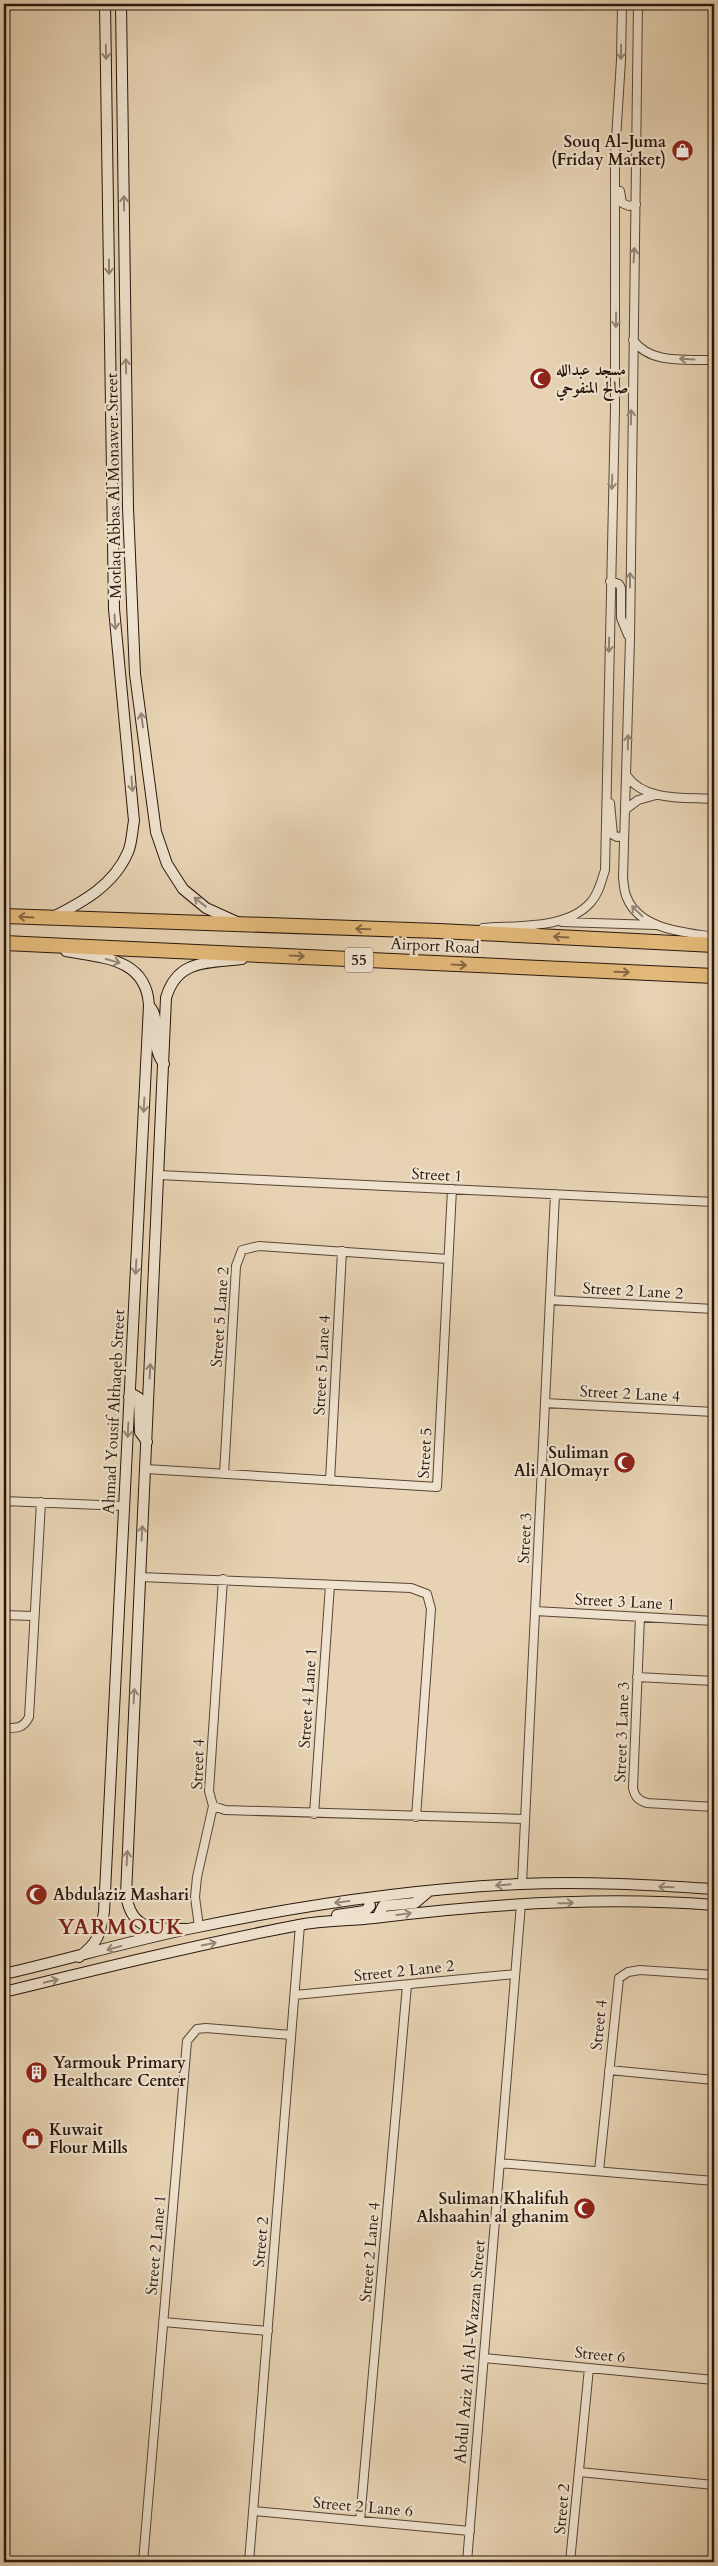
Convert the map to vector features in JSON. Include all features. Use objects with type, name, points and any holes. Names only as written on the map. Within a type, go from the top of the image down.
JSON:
[{"type":"highway","name":"Airport Road","points":[[4,916],[438,931],[714,945]]},
{"type":"highway","name":"Airport Road","points":[[4,943],[714,976]]},
{"type":"street","name":"Motlaq Abbas Al Monawer Street","points":[[50,918],[84,902],[110,880],[128,852],[134,821],[114,609],[106,20],[104,4]]},
{"type":"street","name":"Motlaq Abbas Al Monawer Street","points":[[121,4],[132,627],[156,832],[167,864],[183,889],[206,908],[243,924]]},
{"type":"street","points":[[550,922],[569,918],[583,910],[599,890],[605,870],[615,400],[615,154],[621,60],[622,4]]},
{"type":"street","points":[[638,4],[630,640],[623,878],[626,897],[634,910],[655,925]]},
{"type":"street","points":[[615,154],[620,172],[620,200],[625,205],[636,204]]},
{"type":"street","points":[[633,339],[642,350],[659,358],[714,360]]},
{"type":"street","points":[[610,581],[618,584],[621,588],[621,618],[630,640]]},
{"type":"street","points":[[126,737],[133,744],[140,744],[145,739]]},
{"type":"street","points":[[627,776],[638,788],[656,795],[714,799]]},
{"type":"street","points":[[607,789],[612,811],[613,834],[617,837],[623,836]]},
{"type":"street","points":[[626,809],[638,800],[656,795]]},
{"type":"street","points":[[438,931],[550,922],[655,925],[714,937]]},
{"type":"street","name":"Ahmad Yousif Althaqeb Street","points":[[31,944],[116,961],[126,965],[142,980],[148,994],[149,1006],[108,1842],[101,1931],[94,1946],[79,1957]]},
{"type":"street","name":"Ahmad Yousif Althaqeb Street","points":[[187,1929],[147,1927],[133,1918],[127,1906],[125,1883],[146,1469],[166,998],[175,978],[191,966],[271,955]]},
{"type":"street","points":[[149,1006],[155,1014],[155,1048],[164,1064]]},
{"type":"street","name":"Street 1","points":[[159,1175],[714,1202]]},
{"type":"street","name":"Street 5","points":[[146,1469],[437,1488],[452,1189]]},
{"type":"street","name":"Street 3","points":[[522,1884],[555,1194]]},
{"type":"street","name":"Street 5 Lane 2","points":[[224,1474],[236,1266],[242,1250],[259,1246],[342,1250],[448,1259]]},
{"type":"street","name":"Street 5 Lane 4","points":[[330,1481],[342,1250]]},
{"type":"street","name":"Street 2 Lane 2","points":[[550,1300],[714,1309]]},
{"type":"street","points":[[129,1397],[134,1395],[141,1403],[140,1432],[147,1442]]},
{"type":"street","name":"Street 2 Lane 4","points":[[545,1403],[714,1412]]},
{"type":"street","points":[[4,1501],[124,1506]]},
{"type":"street","points":[[4,1728],[20,1728],[26,1724],[29,1717],[40,1502]]},
{"type":"street","points":[[140,1576],[411,1588],[427,1594],[431,1609],[416,1817]]},
{"type":"street","name":"Street 4","points":[[223,1579],[209,1792],[214,1806],[225,1810],[314,1814],[524,1819]]},
{"type":"street","name":"Street 4 Lane 1","points":[[314,1814],[330,1585]]},
{"type":"street","name":"Street 3 Lane 1","points":[[535,1611],[714,1621]]},
{"type":"street","points":[[4,1615],[33,1616]]},
{"type":"street","name":"Street 3 Lane 3","points":[[640,1617],[634,1795],[640,1801],[647,1804],[714,1807]]},
{"type":"street","points":[[638,1677],[714,1681]]},
{"type":"street","points":[[199,1927],[195,1897],[214,1806]]},
{"type":"street","points":[[108,1842],[111,1847],[111,1880],[114,1885],[120,1887],[125,1883]]},
{"type":"street","points":[[4,1974],[187,1929],[368,1899],[429,1891],[522,1884],[714,1890]]},
{"type":"street","points":[[632,1903],[642,1898],[688,1896],[690,1888]]},
{"type":"street","points":[[381,1917],[379,1914],[383,1906],[415,1903],[429,1891]]},
{"type":"street","points":[[698,1904],[700,1894],[714,1894]]},
{"type":"street","points":[[320,1923],[331,1916],[365,1911],[370,1906],[368,1899]]},
{"type":"street","points":[[4,1992],[156,1955],[300,1925],[521,1904],[632,1903],[714,1905]]},
{"type":"street","name":"Abdul Aziz Ali Al-Wazzan Street","points":[[467,2562],[521,1904]]},
{"type":"street","name":"Street 2","points":[[249,2562],[300,1925]]},
{"type":"street","name":"Street 4","points":[[599,2171],[620,1978],[628,1972],[640,1970],[714,1975]]},
{"type":"street","name":"Street 2 Lane 2","points":[[295,1995],[515,1974]]},
{"type":"street","name":"Street 2 Lane 4","points":[[360,2521],[407,1985]]},
{"type":"street","name":"Street 2 Lane 1","points":[[143,2562],[187,2042],[196,2030],[206,2028],[292,2035]]},
{"type":"street","points":[[609,2070],[714,2080]]},
{"type":"street","points":[[500,2163],[714,2181]]},
{"type":"street","points":[[164,2322],[268,2331]]},
{"type":"street","name":"Street 6","points":[[484,2358],[714,2380]]},
{"type":"street","name":"Street 2","points":[[570,2562],[589,2368]]},
{"type":"street","points":[[579,2472],[714,2484]]},
{"type":"street","name":"Street 2 Lane 6","points":[[253,2511],[470,2531]]},
{"type":"place","name":"Souq Al-Juma (Friday Market)","points":[[682,151]]},
{"type":"place","name":"مسجد عبدالله صالح المنفوحي","points":[[540,379]]},
{"type":"place","name":"Suliman Ali AlOmayr","points":[[625,1462]]},
{"type":"place","name":"Abdulaziz Mashari","points":[[37,1895]]},
{"type":"place","name":"Yarmouk Primary Healthcare Center","points":[[37,2072]]},
{"type":"place","name":"Kuwait Flour Mills","points":[[33,2139]]},
{"type":"place","name":"Suliman Khalifuh Alshaahin al ghanim","points":[[585,2208]]},
{"type":"district","name":"YARMOUK","points":[[121,1927]]}]
